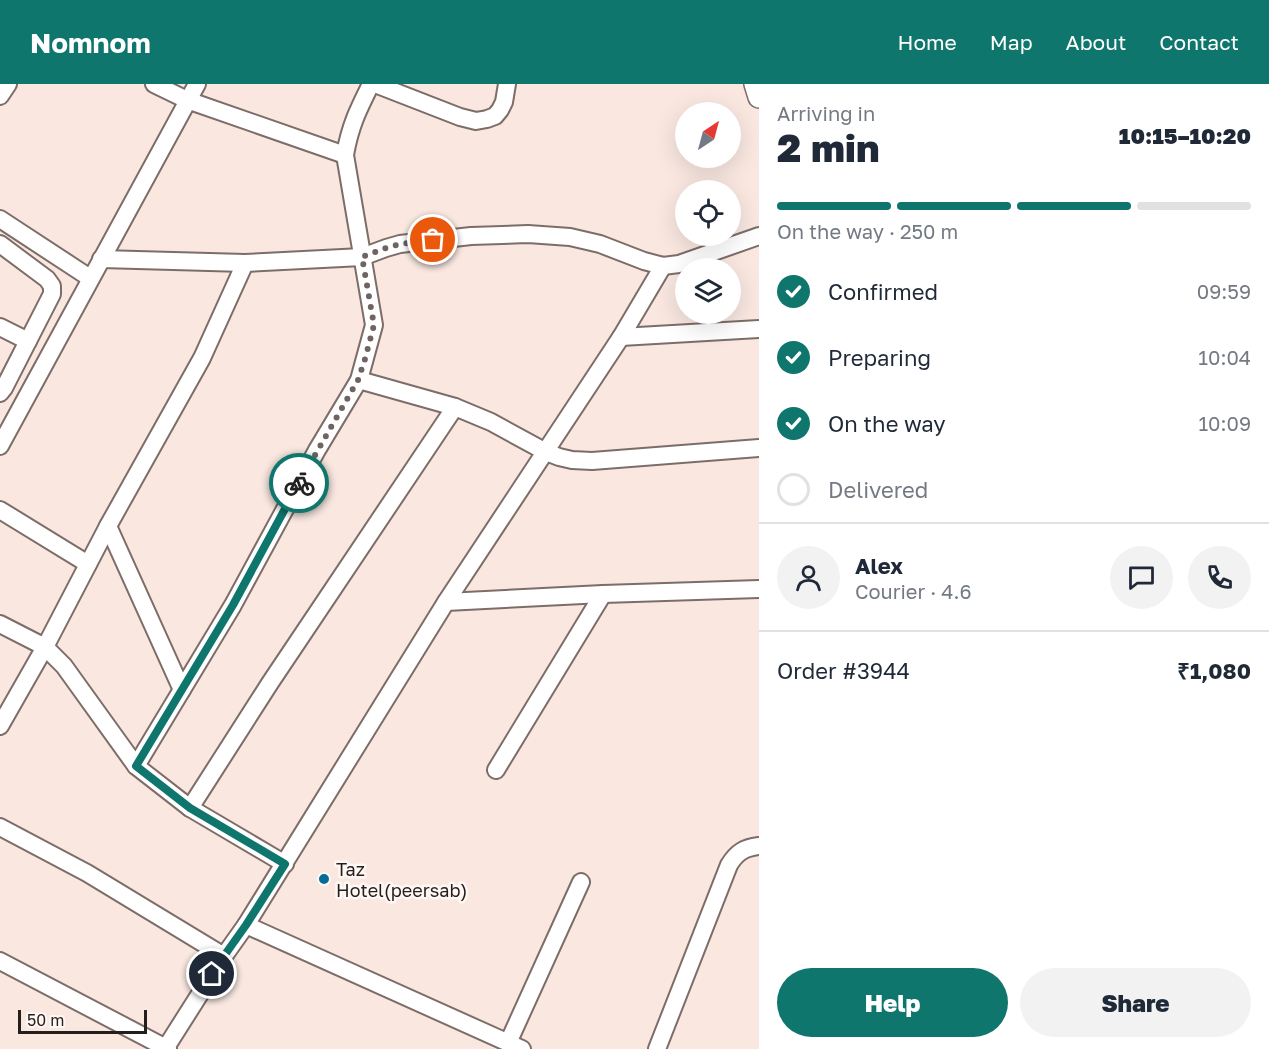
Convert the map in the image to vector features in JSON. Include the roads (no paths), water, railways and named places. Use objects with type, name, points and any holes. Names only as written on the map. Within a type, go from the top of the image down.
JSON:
[{"type":"main road","points":[[755,84],[759,97]]},
{"type":"street","points":[[0,96],[8,84]]},
{"type":"street","points":[[154,84],[187,100],[345,155]]},
{"type":"street","points":[[0,446],[196,84]]},
{"type":"street","points":[[136,766],[233,605],[317,450],[358,380],[374,325],[345,155],[354,117],[373,84],[460,117],[476,121],[486,119],[495,116],[500,110],[507,84]]},
{"type":"street","points":[[0,219],[90,279]]},
{"type":"street","points":[[101,259],[245,263],[362,257],[400,244],[471,236],[528,234],[570,237],[600,244],[663,266],[690,261],[759,236]]},
{"type":"street","points":[[0,393],[52,294],[52,286],[47,279],[2,250]]},
{"type":"street","points":[[0,726],[202,358],[245,263]]},
{"type":"street","points":[[0,961],[166,1049],[224,956],[252,928],[285,864],[446,602],[621,338],[663,266]]},
{"type":"street","points":[[0,327],[28,341]]},
{"type":"street","points":[[621,338],[759,329]]},
{"type":"street","points":[[358,380],[455,407],[490,422],[546,452],[572,460],[592,461],[759,448]]},
{"type":"street","points":[[190,808],[270,683],[455,407]]},
{"type":"street","points":[[0,510],[88,564]]},
{"type":"street","points":[[108,526],[182,690]]},
{"type":"street","points":[[446,602],[759,589]]},
{"type":"street","points":[[496,770],[603,594]]},
{"type":"street","points":[[0,624],[45,647],[64,666],[136,766],[190,808],[285,864]]},
{"type":"street","points":[[0,827],[87,873],[224,956]]},
{"type":"street","points":[[657,1049],[729,865],[735,855],[747,848],[759,846]]},
{"type":"street","points":[[252,928],[483,1041],[515,1046],[581,882]]},
{"type":"place","name":"Taz Hotel(peersab)","points":[[324,879]]}]
